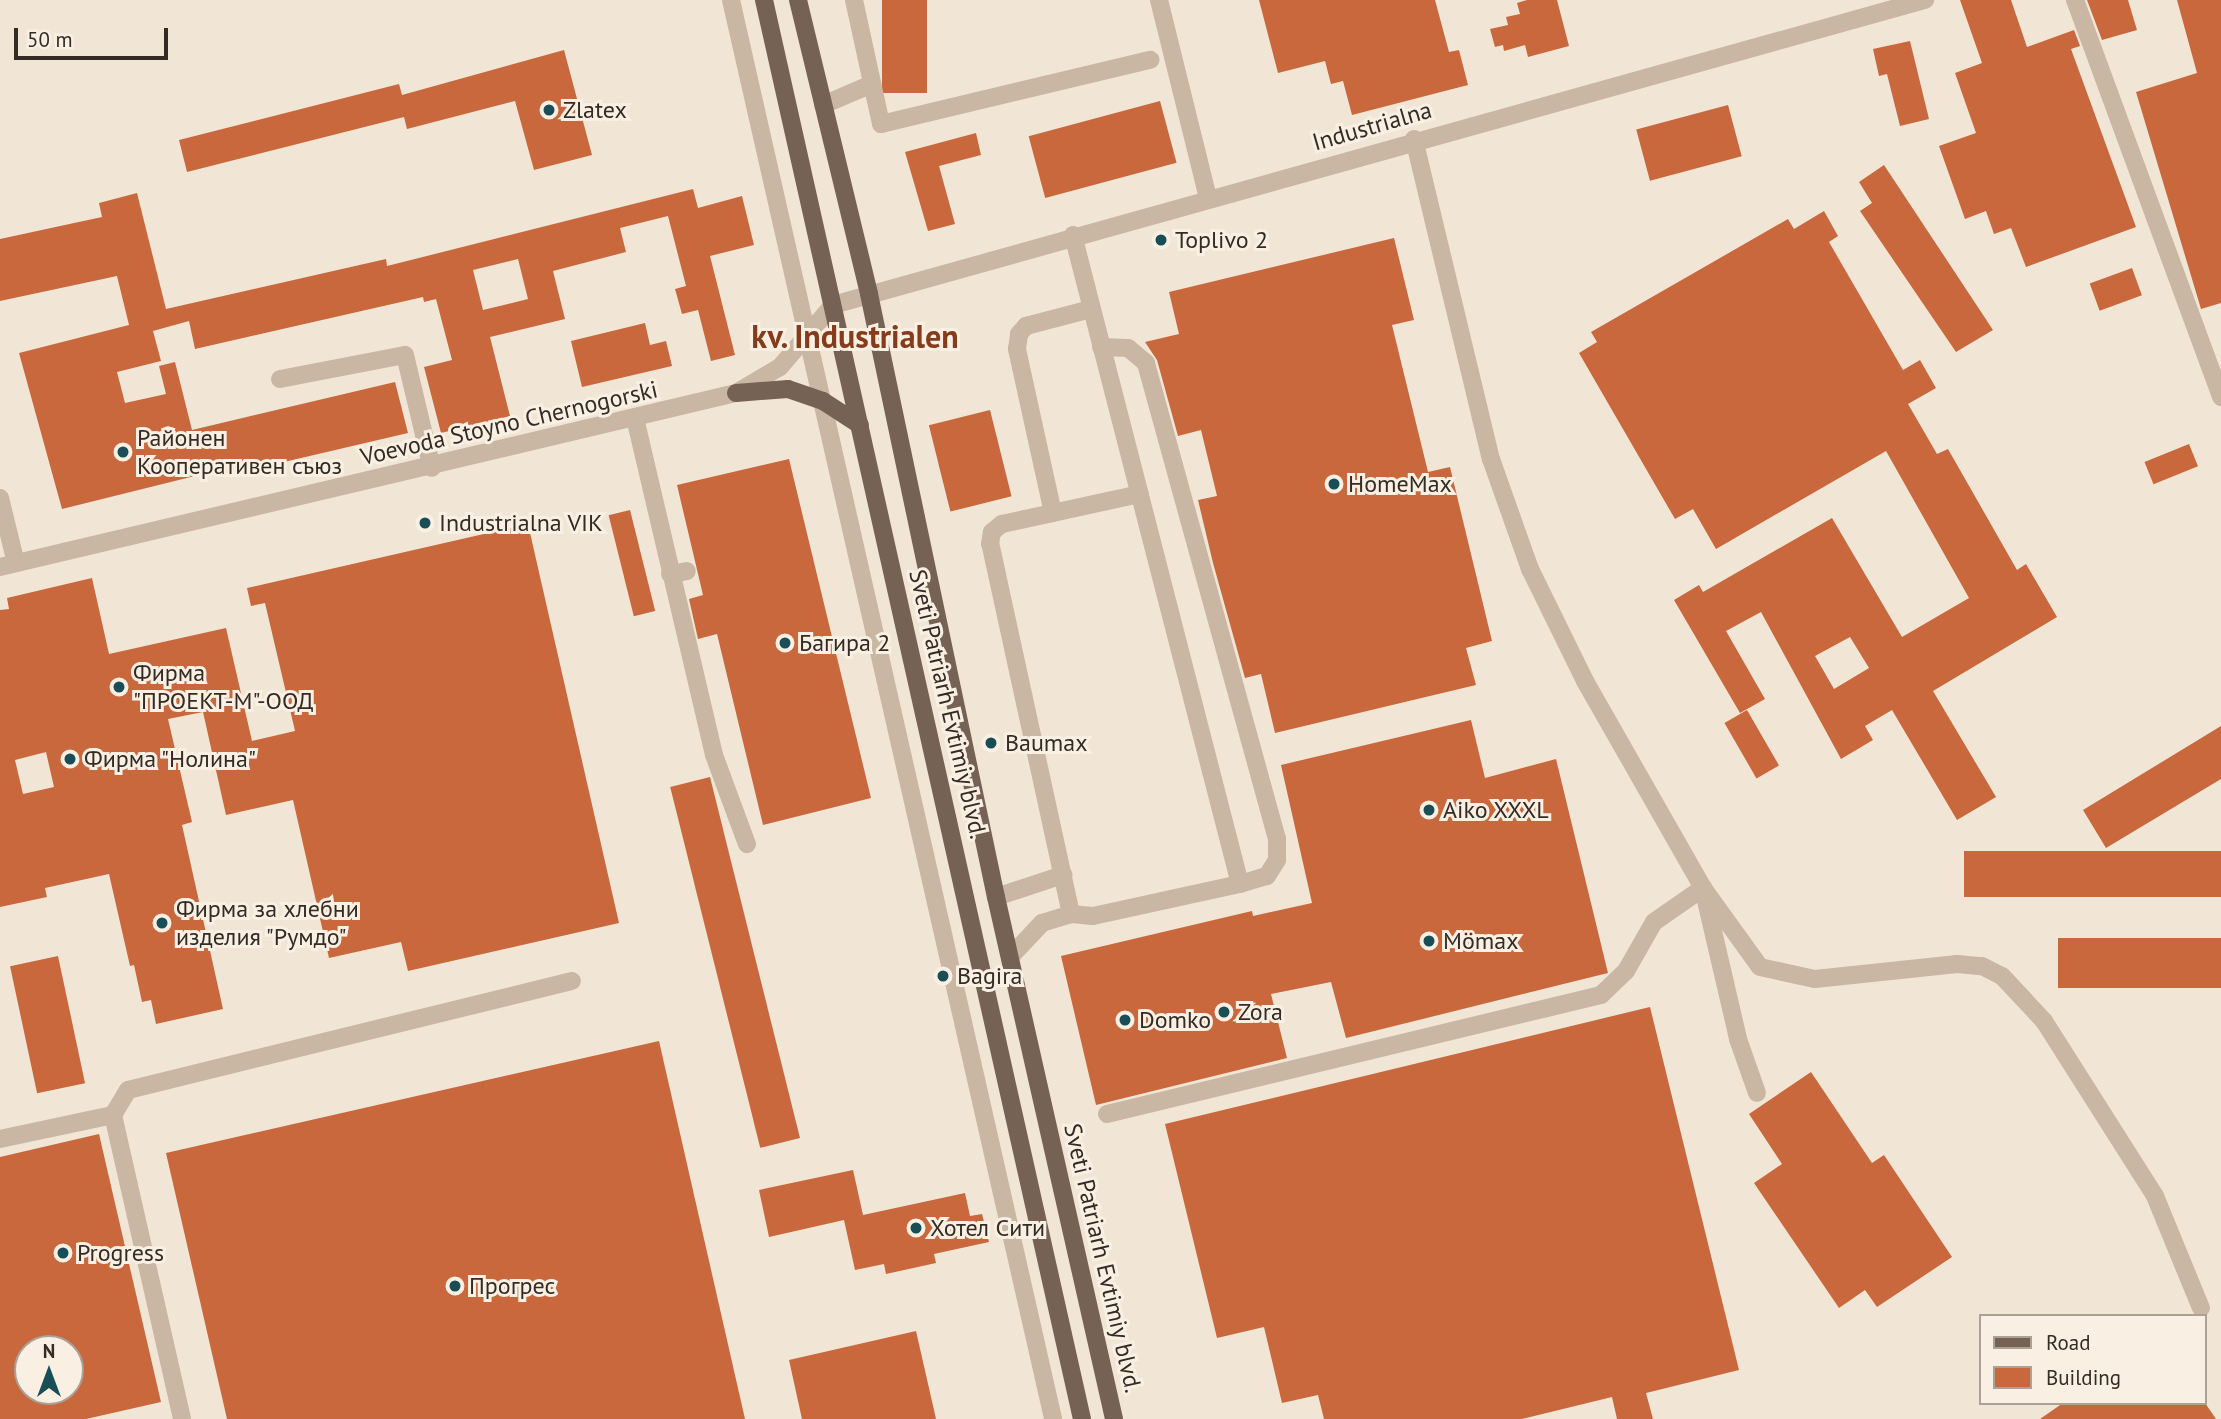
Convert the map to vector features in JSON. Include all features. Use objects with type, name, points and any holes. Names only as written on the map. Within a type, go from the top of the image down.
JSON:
[{"type":"main road","name":"Sveti Patriarh Evtimiy blvd.","points":[[764,0],[1082,1419]]},
{"type":"main road","name":"Sveti Patriarh Evtimiy blvd.","points":[[798,0],[869,294],[996,897],[1114,1419]]},
{"type":"main road","points":[[736,393],[788,389],[823,401],[860,425]]},
{"type":"street","points":[[731,0],[1053,1419]]},
{"type":"street","points":[[854,0],[881,124],[1150,60]]},
{"type":"street","points":[[1159,0],[1209,198]]},
{"type":"street","name":"Industrialna","points":[[833,305],[1414,139],[1925,0]]},
{"type":"street","points":[[2075,0],[2221,397]]},
{"type":"street","points":[[824,105],[872,84]]},
{"type":"street","points":[[1414,139],[1491,459],[1530,569],[1585,681],[1703,888],[1760,967],[1815,979],[1957,964],[1982,966],[2002,976],[2044,1021],[2155,1196],[2201,1308]]},
{"type":"street","points":[[1073,235],[1240,884]]},
{"type":"street","name":"Voevoda Stoyno Chernogorski","points":[[8,565],[432,468],[736,393],[780,367],[806,332],[833,305]]},
{"type":"street","points":[[1053,513],[1017,349],[1019,334],[1026,326],[1091,309]]},
{"type":"street","points":[[1010,957],[1042,923],[1071,914],[1093,916],[1240,884],[1267,876],[1277,860],[1277,839],[1146,363],[1128,348],[1101,347]]},
{"type":"street","points":[[280,379],[405,355],[432,468]]},
{"type":"street","points":[[635,418],[678,573],[714,755],[747,844]]},
{"type":"street","points":[[1071,914],[990,544],[992,531],[1002,524],[1140,494]]},
{"type":"street","points":[[0,498],[8,565]]},
{"type":"street","points":[[996,897],[1063,875]]},
{"type":"street","points":[[1703,888],[1738,1040],[1757,1093]]},
{"type":"street","points":[[1107,1114],[1601,995],[1626,971],[1654,922],[1703,888]]},
{"type":"street","points":[[182,1419],[113,1115],[128,1090],[572,981]]},
{"type":"street","points":[[0,1139],[113,1115]]},
{"type":"building","points":[[882,0],[927,0],[927,93],[882,93]]},
{"type":"building","points":[[1259,0],[1435,0],[1449,52],[1459,50],[1468,85],[1352,115],[1343,81],[1331,84],[1325,61],[1278,73]]},
{"type":"building","points":[[1527,0],[1557,0],[1569,46],[1528,57],[1525,45],[1504,51],[1503,45],[1495,47],[1490,29],[1508,25],[1506,17],[1520,14],[1517,3]]},
{"type":"building","points":[[1960,0],[2011,0],[2027,47],[2074,30],[2080,46],[2071,49],[2136,227],[2026,267],[2011,228],[1994,234],[1986,211],[1965,219],[1939,146],[1976,133],[1955,73],[1982,63]]},
{"type":"building","points":[[2087,0],[2128,0],[2137,30],[2102,40]]},
{"type":"building","points":[[2177,0],[2221,0],[2221,303],[2201,309],[2136,92],[2197,73]]},
{"type":"building","points":[[1910,41],[1929,119],[1900,126],[1887,74],[1879,76],[1873,49]]},
{"type":"building","points":[[564,50],[592,155],[534,170],[515,101],[407,129],[404,117],[187,172],[179,140],[399,84],[402,95]]},
{"type":"building","points":[[1160,101],[1177,163],[1045,198],[1029,136]]},
{"type":"building","points":[[1728,105],[1742,156],[1650,181],[1636,130]]},
{"type":"building","points":[[976,133],[981,155],[939,166],[955,224],[928,231],[905,152]]},
{"type":"building","points":[[1884,165],[1993,330],[1956,352],[1860,211],[1872,203],[1859,182]]},
{"type":"building","points":[[693,189],[698,208],[742,196],[754,245],[710,256],[735,355],[711,361],[698,310],[682,314],[675,289],[686,286],[668,216],[620,228],[626,252],[553,271],[565,319],[490,337],[510,416],[441,433],[424,367],[452,360],[436,299],[424,302],[423,297],[195,349],[189,321],[153,331],[161,361],[117,372],[125,403],[166,394],[159,366],[175,362],[192,430],[395,382],[408,433],[224,476],[223,469],[62,509],[19,353],[129,325],[117,276],[0,301],[0,239],[102,217],[99,203],[137,193],[166,309],[386,259],[387,266]],"holes":[[[518,259],[528,299],[483,310],[473,270]]]},
{"type":"building","points":[[1824,211],[1838,236],[1829,242],[1903,370],[1920,360],[1936,388],[1908,404],[1937,454],[1948,449],[2017,570],[2026,564],[2057,617],[1933,691],[1996,797],[1957,820],[1892,710],[1865,726],[1873,740],[1841,759],[1761,612],[1726,631],[1765,699],[1740,713],[1674,600],[1699,585],[1703,592],[1832,518],[1902,637],[1969,598],[1886,451],[1716,549],[1693,509],[1675,519],[1579,353],[1597,342],[1591,332],[1788,219],[1794,229]],"holes":[[[1850,637],[1869,668],[1834,689],[1815,656]]]},
{"type":"building","name":"HomeMax","points":[[1394,238],[1414,320],[1392,325],[1428,472],[1450,467],[1492,641],[1466,648],[1476,685],[1275,733],[1261,674],[1245,678],[1213,563],[1198,500],[1217,496],[1201,430],[1178,436],[1157,360],[1145,342],[1179,334],[1169,292]]},
{"type":"building","points":[[2132,268],[2142,295],[2100,311],[2090,283]]},
{"type":"building","points":[[645,323],[650,345],[666,341],[672,366],[582,387],[571,341]]},
{"type":"building","points":[[990,410],[1012,496],[950,512],[929,425]]},
{"type":"building","points":[[2189,444],[2198,466],[2153,484],[2144,462]]},
{"type":"building","name":"Багира 2","points":[[789,459],[871,798],[763,825],[717,634],[698,639],[689,599],[703,595],[677,485]]},
{"type":"building","points":[[630,510],[655,611],[634,616],[609,515]]},
{"type":"building","points":[[528,524],[619,923],[408,971],[401,942],[329,958],[293,800],[226,815],[203,712],[168,719],[192,822],[182,825],[223,1009],[156,1024],[151,1000],[142,1002],[134,965],[130,966],[109,874],[45,888],[47,897],[0,907],[0,610],[9,609],[7,598],[92,578],[109,654],[226,628],[252,741],[295,731],[265,603],[251,606],[247,588]],"holes":[[[46,752],[54,787],[23,794],[15,760]]]},
{"type":"building","points":[[1747,710],[1779,765],[1756,778],[1724,723]]},
{"type":"building","points":[[1471,720],[1485,778],[1556,759],[1608,973],[1346,1038],[1331,982],[1271,994],[1287,1058],[1096,1105],[1061,956],[1252,911],[1253,916],[1312,903],[1281,765]]},
{"type":"building","points":[[2221,726],[2221,779],[2106,848],[2083,810]]},
{"type":"building","points":[[710,777],[800,1138],[760,1148],[670,787]]},
{"type":"building","points":[[1964,851],[2221,851],[2221,897],[1964,897]]},
{"type":"building","points":[[2058,938],[2221,938],[2221,988],[2058,988]]},
{"type":"building","points":[[58,956],[85,1083],[37,1093],[10,966]]},
{"type":"building","points":[[1650,1007],[1739,1370],[1646,1393],[1653,1419],[1617,1419],[1612,1397],[1522,1419],[1324,1419],[1318,1395],[1282,1403],[1264,1327],[1217,1338],[1165,1124]]},
{"type":"building","name":"Прогрес","points":[[659,1041],[745,1419],[227,1419],[166,1153]]},
{"type":"building","points":[[1811,1072],[1872,1163],[1884,1155],[1952,1257],[1877,1307],[1865,1290],[1839,1308],[1754,1183],[1782,1164],[1749,1114]]},
{"type":"building","name":"Progress","points":[[99,1134],[161,1402],[86,1419],[0,1419],[0,1157]]},
{"type":"building","name":"Хотел Сити","points":[[853,1170],[863,1215],[965,1193],[970,1216],[982,1214],[989,1242],[934,1254],[936,1263],[886,1274],[884,1264],[855,1270],[844,1220],[769,1237],[759,1190]]},
{"type":"building","points":[[916,1331],[936,1419],[802,1419],[789,1360]]},
{"type":"building","points":[[2060,1405],[2206,1405],[2216,1419],[2040,1419]]},
{"type":"place","name":"Zlatex","points":[[549,110]]},
{"type":"place","name":"Toplivo 2","points":[[1161,240]]},
{"type":"place","name":"Районен Кооперативен съюз","points":[[123,452]]},
{"type":"place","name":"HomeMax","points":[[1334,484]]},
{"type":"place","name":"Industrialna VIK","points":[[425,523]]},
{"type":"place","name":"Багира 2","points":[[785,643]]},
{"type":"place","name":"Фирма \"ПРОЕКТ-М\"-ООД","points":[[119,687]]},
{"type":"place","name":"Baumax","points":[[991,743]]},
{"type":"place","name":"Фирма \"Нолина\"","points":[[70,759]]},
{"type":"place","name":"Aiko XXXL","points":[[1429,810]]},
{"type":"place","name":"Фирма за хлебни изделия \"Румдо\"","points":[[162,923]]},
{"type":"place","name":"Mömax","points":[[1429,941]]},
{"type":"place","name":"Bagira","points":[[943,976]]},
{"type":"place","name":"Zora","points":[[1224,1012]]},
{"type":"place","name":"Domko","points":[[1125,1020]]},
{"type":"place","name":"Хотел Сити","points":[[916,1228]]},
{"type":"place","name":"Progress","points":[[63,1253]]},
{"type":"place","name":"Прогрес","points":[[455,1286]]},
{"type":"district","name":"kv. Industrialen","points":[[855,336]]}]
